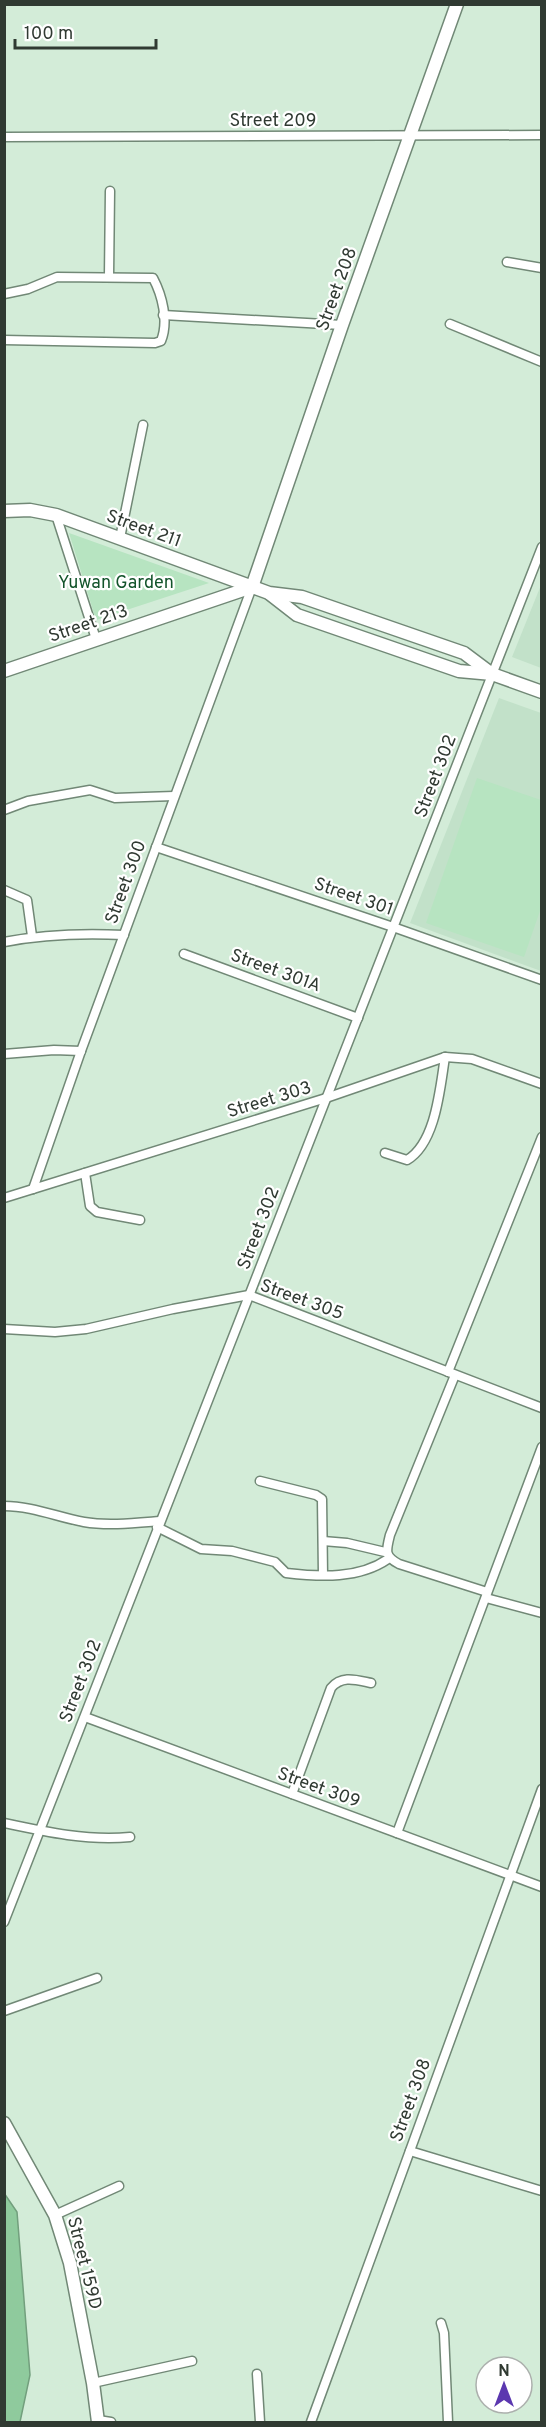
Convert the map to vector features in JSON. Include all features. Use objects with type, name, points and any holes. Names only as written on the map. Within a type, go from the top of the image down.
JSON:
[{"type":"street","name":"Street 208","points":[[252,587],[342,325],[457,4]]},
{"type":"street","name":"Street 209","points":[[4,137],[542,135]]},
{"type":"street","points":[[109,276],[110,190]]},
{"type":"street","points":[[507,262],[542,268]]},
{"type":"street","points":[[4,294],[28,289],[57,277],[153,278],[160,291],[164,315],[163,335],[161,340],[155,344],[4,340]]},
{"type":"street","points":[[164,315],[342,325]]},
{"type":"street","points":[[450,324],[542,362]]},
{"type":"street","points":[[120,538],[144,425]]},
{"type":"street","name":"Street 211","points":[[4,511],[30,510],[56,515],[269,593],[302,597],[464,653],[492,674]]},
{"type":"street","points":[[56,515],[96,639]]},
{"type":"street","name":"Street 302","points":[[4,1922],[542,547]]},
{"type":"street","name":"Street 213","points":[[4,671],[252,587]]},
{"type":"street","name":"Street 300","points":[[33,1189],[81,1051],[252,587]]},
{"type":"street","name":"Street 211","points":[[269,593],[297,615],[459,671],[492,674],[542,692]]},
{"type":"street","points":[[4,810],[28,801],[90,790],[115,798],[174,796]]},
{"type":"street","name":"Street 301","points":[[156,847],[542,980]]},
{"type":"street","points":[[4,890],[27,900],[32,936]]},
{"type":"street","points":[[4,942],[32,936],[77,933],[124,935]]},
{"type":"street","name":"Street 301A","points":[[184,954],[358,1018]]},
{"type":"street","points":[[4,1054],[54,1050],[81,1051]]},
{"type":"street","points":[[385,1154],[407,1160],[417,1154],[436,1112],[446,1058]]},
{"type":"street","name":"Street 303","points":[[4,1198],[326,1098],[446,1058],[472,1059],[542,1084]]},
{"type":"street","points":[[4,1506],[29,1508],[84,1522],[159,1524],[201,1549],[232,1551],[268,1560],[275,1562],[286,1573],[359,1574],[374,1568],[387,1555],[390,1535],[542,1137]]},
{"type":"street","points":[[85,1173],[90,1206],[97,1212],[140,1220]]},
{"type":"street","name":"Street 305","points":[[4,1329],[56,1332],[86,1329],[173,1309],[249,1295],[542,1408]]},
{"type":"street","points":[[398,1833],[542,1448]]},
{"type":"street","points":[[260,1481],[316,1495],[322,1499],[323,1575]]},
{"type":"street","points":[[323,1541],[347,1543],[387,1555],[399,1564],[542,1613]]},
{"type":"street","points":[[292,1794],[331,1688],[337,1681],[344,1679],[371,1683]]},
{"type":"street","name":"Street 309","points":[[85,1717],[542,1887]]},
{"type":"street","name":"Street 308","points":[[311,2422],[542,1789]]},
{"type":"street","points":[[4,1823],[40,1831],[107,1839],[130,1837]]},
{"type":"street","points":[[4,2011],[97,1978]]},
{"type":"street","name":"Street 159D","points":[[4,2123],[55,2215],[70,2263],[102,2422]]},
{"type":"street","points":[[410,2151],[542,2191]]},
{"type":"street","points":[[55,2215],[118,2186]]},
{"type":"street","points":[[441,2323],[444,2333],[448,2422]]},
{"type":"street","points":[[93,2383],[192,2361]]},
{"type":"street","points":[[257,2374],[260,2422]]},
{"type":"shaded area","points":[[541,585],[542,668],[512,657]]},
{"type":"shaded area","points":[[499,698],[541,713],[541,971],[410,923]]},
{"type":"shaded area","points":[[4,2193],[17,2212],[30,2375],[20,2422],[5,2422]]},
{"type":"green space","name":"Yuwan Garden","points":[[69,533],[209,583],[96,620]]},
{"type":"green space","points":[[477,778],[541,800],[541,908],[524,957],[426,923]]}]
